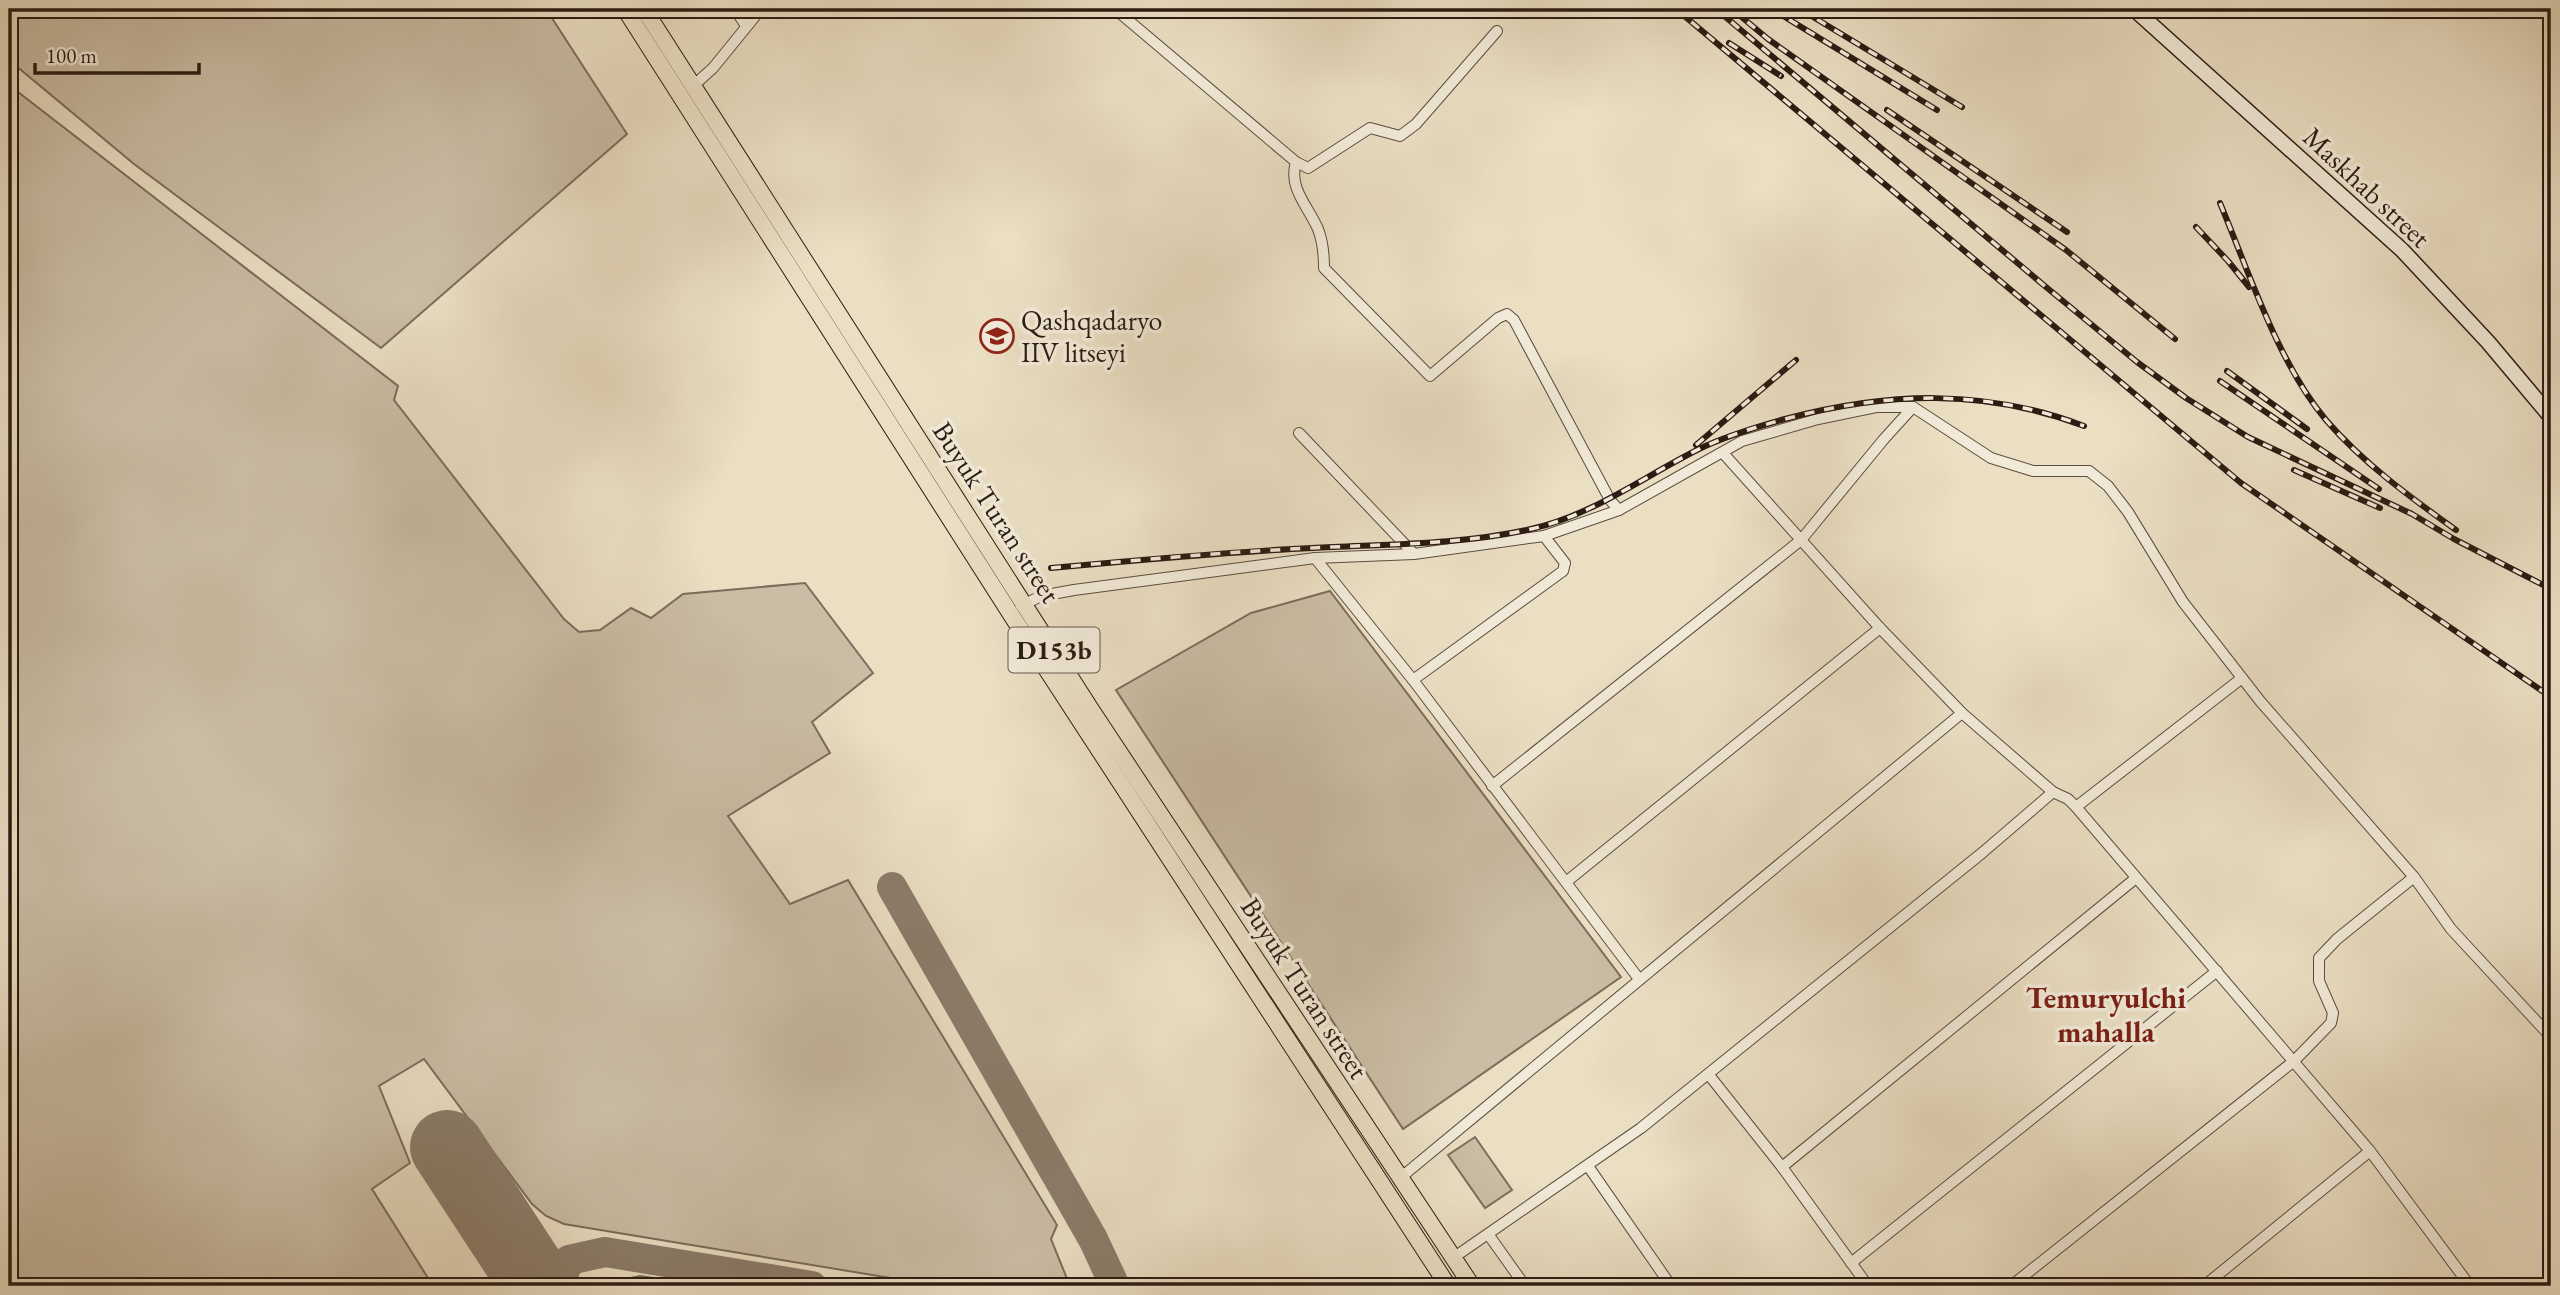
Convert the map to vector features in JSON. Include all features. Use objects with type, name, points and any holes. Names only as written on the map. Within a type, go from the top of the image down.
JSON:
[{"type":"main road","name":"Buyuk Turan street","points":[[625,9],[1010,613],[1448,1286]]},
{"type":"main road","name":"Buyuk Turan street","points":[[644,9],[1025,604],[1399,1179],[1472,1286]]},
{"type":"main road","name":"Maskhab street","points":[[2134,9],[2402,250],[2488,342],[2551,417]]},
{"type":"street","points":[[735,9],[746,26]]},
{"type":"street","points":[[693,86],[713,68],[761,9]]},
{"type":"street","points":[[1115,9],[1296,162],[1308,168],[1370,128],[1400,136],[1416,124],[1497,31]]},
{"type":"street","points":[[1296,162],[1293,173],[1295,186],[1317,228],[1324,248],[1324,268],[1430,376],[1498,317],[1507,314],[1514,320],[1610,500],[1619,510]]},
{"type":"street","points":[[1010,613],[1052,593],[1315,558],[1414,554],[1544,536],[1619,510],[1742,441],[1818,419],[1876,407],[1913,407],[1991,458],[2033,471],[2090,471],[2108,486],[2128,512],[2183,602],[2242,678],[2414,877],[2451,929],[2551,1037]]},
{"type":"street","points":[[1492,786],[1801,540],[1913,407]]},
{"type":"street","points":[[1299,433],[1414,554]]},
{"type":"street","points":[[1723,453],[1880,628],[1962,713],[2053,792],[2077,807],[2370,1151],[2470,1286]]},
{"type":"street","points":[[1413,680],[1563,571],[1565,563],[1544,536]]},
{"type":"street","points":[[1315,558],[1413,680],[1639,979]]},
{"type":"street","points":[[1566,882],[1880,628]]},
{"type":"street","points":[[2077,807],[2242,678]]},
{"type":"street","points":[[1399,1179],[1962,713]]},
{"type":"street","points":[[1453,1258],[1588,1166],[1709,1075],[2053,792]]},
{"type":"street","points":[[2011,1286],[2294,1061],[2331,1023],[2333,1013],[2319,981],[2319,958],[2337,939],[2414,877]]},
{"type":"street","points":[[1782,1167],[2136,878]]},
{"type":"street","points":[[1851,1263],[2217,971]]},
{"type":"street","points":[[1709,1075],[1782,1167],[1868,1286]]},
{"type":"street","points":[[2204,1286],[2370,1151]]},
{"type":"street","points":[[1588,1166],[1671,1286]]},
{"type":"street","points":[[1488,1234],[1525,1286]]},
{"type":"shaded area","points":[[9,9],[546,9],[627,134],[381,348],[134,164],[9,60]]},
{"type":"shaded area","points":[[9,85],[398,386],[394,400],[564,619],[579,632],[600,630],[631,608],[651,618],[683,594],[805,583],[873,673],[812,722],[830,753],[728,816],[790,904],[848,880],[1057,1225],[1051,1239],[1070,1286],[939,1286],[564,1224],[546,1216],[532,1204],[424,1059],[379,1086],[410,1163],[372,1189],[433,1286],[9,1286]]},
{"type":"shaded area","points":[[1330,591],[1621,977],[1403,1129],[1116,690],[1251,613]]},
{"type":"shaded area","points":[[1475,1137],[1512,1190],[1485,1208],[1448,1155]]},
{"type":"shaded area","points":[[640,1276],[708,1286],[623,1286],[631,1278]]},
{"type":"taxiway","points":[[892,887],[1093,1239],[1115,1286]]},
{"type":"taxiway","points":[[559,1286],[569,1260],[605,1252],[812,1286]]},
{"type":"runway","points":[[447,1147],[538,1286]]},
{"type":"railway","points":[[1676,9],[2241,483],[2551,697]]},
{"type":"railway","points":[[1716,9],[2046,287],[2137,362],[2186,398],[2248,437],[2412,514],[2551,589]]},
{"type":"railway","points":[[1732,9],[1768,39],[2066,250],[2175,339]]},
{"type":"railway","points":[[1772,9],[1937,110]]},
{"type":"railway","points":[[1800,9],[1962,107]]},
{"type":"railway","points":[[1729,43],[1781,76]]},
{"type":"railway","points":[[1887,110],[2067,232]]},
{"type":"railway","points":[[2220,203],[2266,316],[2293,372],[2309,397],[2340,436],[2371,465],[2456,530]]},
{"type":"railway","points":[[2196,227],[2249,287]]},
{"type":"railway","points":[[1696,445],[1796,360]]},
{"type":"railway","points":[[2227,371],[2307,429]]},
{"type":"railway","points":[[2220,381],[2379,489]]},
{"type":"railway","points":[[1051,568],[1247,552],[1450,541],[1531,529],[1576,515],[1720,440],[1785,419],[1861,403],[1898,399],[1972,400],[2009,405],[2084,426]]},
{"type":"railway","points":[[2294,470],[2380,508]]},
{"type":"place","name":"Qashqadaryo IIV litseyi","points":[[997,336]]},
{"type":"district","name":"Temuryulchi mahalla","points":[[2106,1014]]}]
